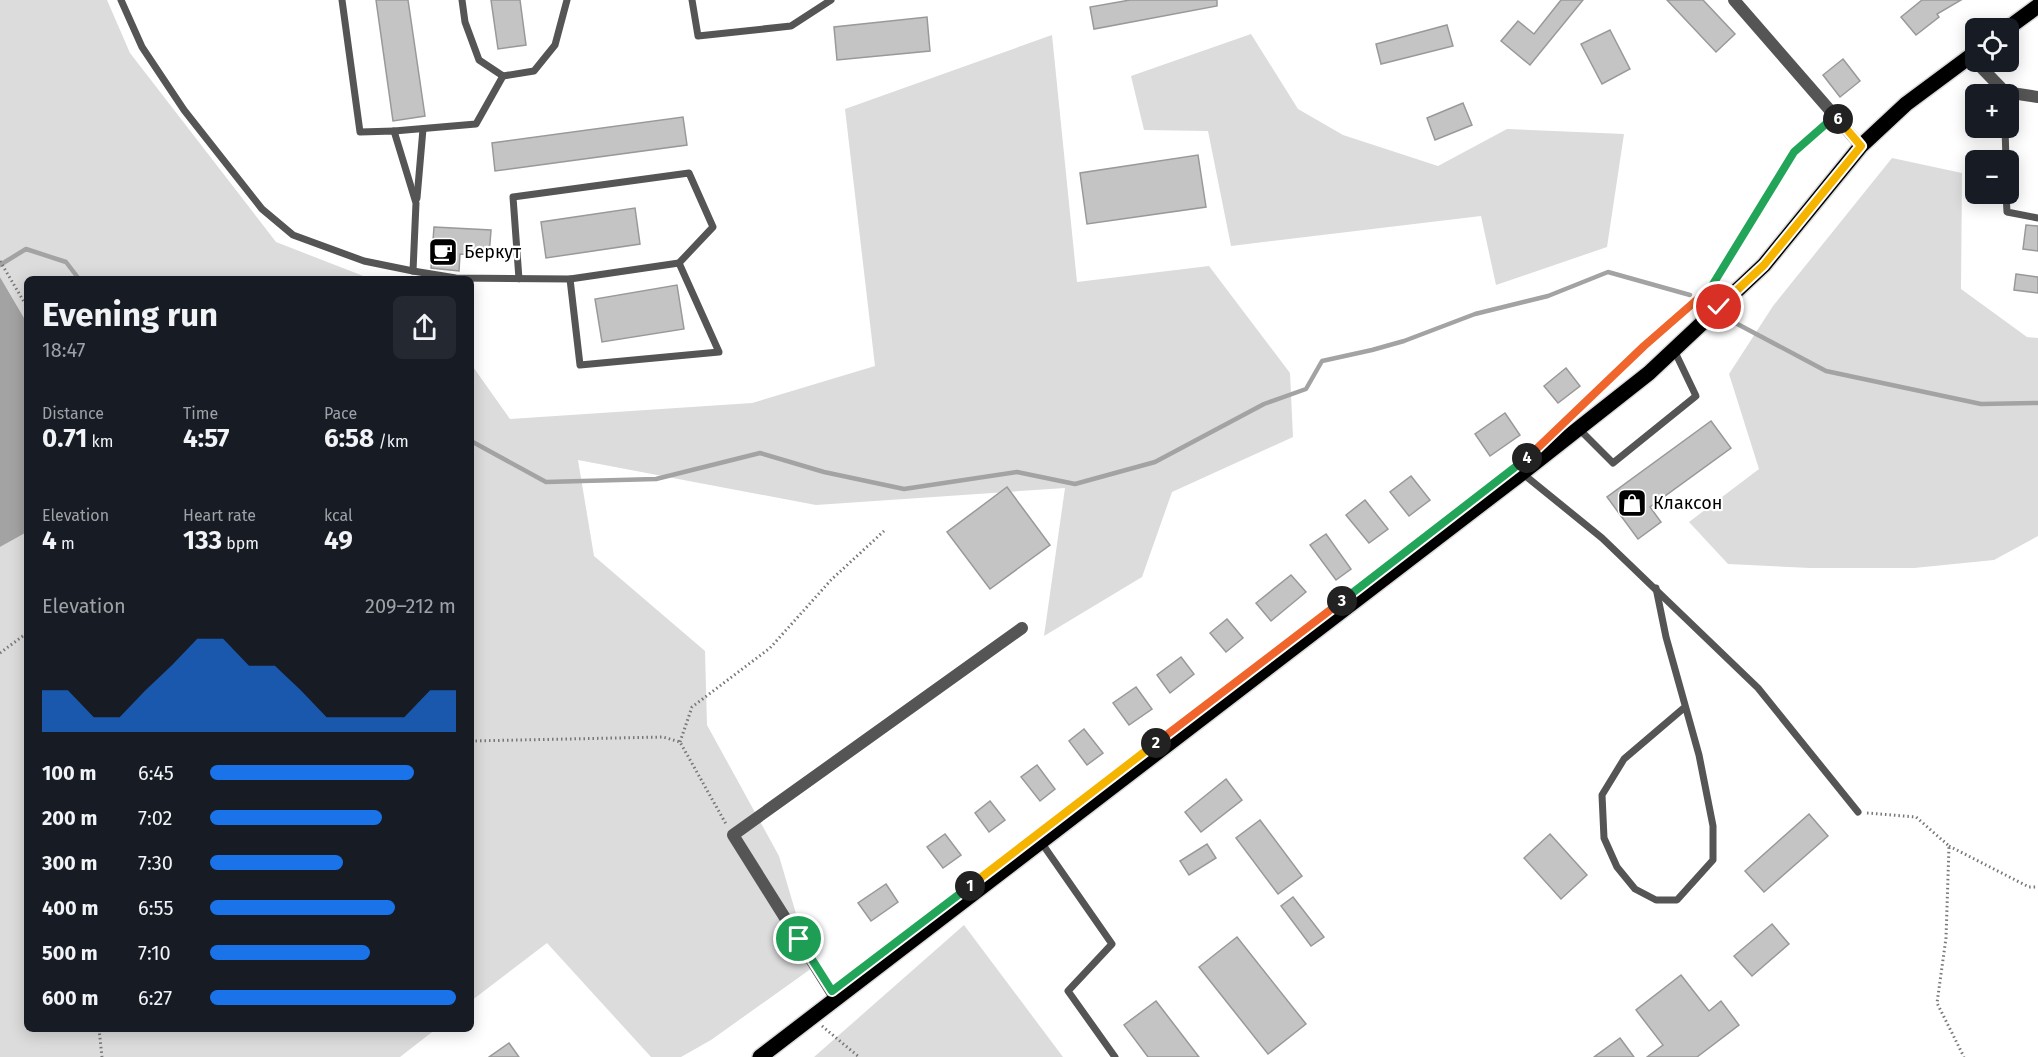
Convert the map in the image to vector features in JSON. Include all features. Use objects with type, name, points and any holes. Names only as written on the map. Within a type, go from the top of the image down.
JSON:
[{"type":"main road","points":[[2019,20],[2038,6]]},
{"type":"main road","points":[[760,1057],[1649,373],[1764,265],[1861,146],[1906,104],[1965,65]]},
{"type":"street","points":[[1734,0],[1861,146]]},
{"type":"street","points":[[1987,72],[1997,84]]},
{"type":"street","points":[[2019,95],[2038,97]]},
{"type":"street","points":[[836,999],[733,836],[1022,628]]},
{"type":"lane","points":[[121,0],[142,46],[184,110],[262,209],[293,235],[364,261],[444,276]]},
{"type":"lane","points":[[342,0],[360,132],[476,124],[503,76]]},
{"type":"lane","points":[[462,0],[465,22],[479,60],[503,76],[534,70],[555,45],[567,0]]},
{"type":"lane","points":[[692,0],[698,36],[791,27],[831,0]]},
{"type":"lane","points":[[413,271],[423,129]]},
{"type":"lane","points":[[394,131],[416,203]]},
{"type":"lane","points":[[474,278],[519,279],[570,279],[679,263],[713,227],[689,173],[513,197],[519,279]]},
{"type":"lane","points":[[2007,204],[2007,212],[2038,218]]},
{"type":"lane","points":[[570,279],[580,365],[719,352],[679,263]]},
{"type":"lane","points":[[1578,428],[1613,463],[1696,396],[1674,350]]},
{"type":"lane","points":[[1522,472],[1602,538],[1758,688],[1858,812]]},
{"type":"lane","points":[[1656,588],[1666,638],[1699,755],[1713,826],[1713,860],[1677,900],[1656,900],[1635,889],[1617,867],[1604,838],[1602,795],[1624,759],[1685,707]]},
{"type":"lane","points":[[1041,842],[1112,944],[1068,990],[1115,1057]]},
{"type":"path","points":[[1585,403],[1644,346],[1710,289],[1794,152],[1835,116]]},
{"type":"path","points":[[0,261],[24,302]]},
{"type":"path","points":[[680,742],[692,707],[770,648],[831,580],[884,531]]},
{"type":"path","points":[[0,653],[24,635]]},
{"type":"path","points":[[474,741],[663,737],[680,742],[733,836]]},
{"type":"path","points":[[1858,812],[1916,817],[1949,846],[2029,887],[2038,887]]},
{"type":"path","points":[[1949,846],[1946,938],[1937,1003],[1964,1057]]},
{"type":"path","points":[[812,1018],[859,1057]]},
{"type":"path","points":[[99,1032],[102,1057]]},
{"type":"shaded area","points":[[0,0],[107,0],[130,53],[276,242],[363,276],[24,276],[24,318],[0,277]]},
{"type":"shaded area","points":[[1251,34],[1298,109],[1343,135],[1438,166],[1507,129],[1624,134],[1607,247],[1496,285],[1481,216],[1231,246],[1208,131],[1144,130],[1131,76]]},
{"type":"shaded area","points":[[1052,35],[1077,282],[1209,266],[1290,373],[1293,437],[1172,492],[1142,577],[1044,636],[1065,488],[816,505],[578,460],[594,556],[705,651],[707,725],[779,856],[812,968],[711,1040],[681,1057],[651,1057],[547,943],[474,999],[474,368],[510,419],[752,403],[875,366],[845,109]]},
{"type":"shaded area","points":[[1892,158],[1962,173],[1961,289],[2027,337],[2038,338],[2038,536],[1994,560],[1914,568],[1810,568],[1728,564],[1689,522],[1759,469],[1729,374],[1773,306]]},
{"type":"shaded area","points":[[0,277],[24,318],[24,534],[0,547]]},
{"type":"shaded area","points":[[24,534],[24,1032],[432,1032],[400,1057],[0,1057],[0,547]]},
{"type":"shaded area","points":[[964,925],[1063,1057],[814,1057]]},
{"type":"building","points":[[376,0],[408,0],[425,116],[393,121]]},
{"type":"building","points":[[491,0],[520,0],[526,45],[498,49]]},
{"type":"building","points":[[1130,0],[1217,0],[1217,6],[1094,29],[1090,7]]},
{"type":"building","points":[[1561,0],[1583,0],[1530,65],[1501,41],[1518,21],[1534,34]]},
{"type":"building","points":[[1667,0],[1703,0],[1735,34],[1716,52]]},
{"type":"building","points":[[1922,0],[1961,0],[1937,14],[1939,17],[1916,35],[1901,17]]},
{"type":"building","points":[[927,17],[930,51],[837,60],[834,27]]},
{"type":"building","points":[[1447,25],[1453,46],[1381,64],[1376,44]]},
{"type":"building","points":[[1610,30],[1630,69],[1602,84],[1581,44]]},
{"type":"building","points":[[1843,59],[1860,81],[1840,97],[1823,75]]},
{"type":"building","points":[[1463,103],[1472,125],[1435,140],[1427,118]]},
{"type":"building","points":[[683,117],[687,145],[495,171],[492,143]]},
{"type":"building","points":[[1198,155],[1206,207],[1087,224],[1080,173]]},
{"type":"building","points":[[635,208],[640,244],[546,258],[541,222]]},
{"type":"building","points":[[2026,225],[2038,226],[2038,251],[2023,249]]},
{"type":"building","points":[[434,227],[491,230],[489,256],[460,254],[459,271],[431,268]]},
{"type":"building","points":[[2016,274],[2038,277],[2038,293],[2014,290]]},
{"type":"building","points":[[677,285],[684,329],[602,342],[595,299]]},
{"type":"building","points":[[1566,368],[1580,386],[1558,403],[1544,386]]},
{"type":"building","points":[[1505,413],[1520,435],[1490,456],[1475,434]]},
{"type":"building","points":[[1711,421],[1731,448],[1650,507],[1661,522],[1638,539],[1607,497]]},
{"type":"building","points":[[1411,476],[1430,500],[1409,516],[1390,492]]},
{"type":"building","points":[[1007,487],[1050,545],[990,589],[947,532]]},
{"type":"building","points":[[1365,500],[1388,529],[1369,543],[1346,515]]},
{"type":"building","points":[[1326,534],[1351,569],[1336,580],[1310,545]]},
{"type":"building","points":[[1291,575],[1306,592],[1271,621],[1256,603]]},
{"type":"building","points":[[1227,619],[1243,638],[1226,652],[1210,633]]},
{"type":"building","points":[[1181,657],[1194,674],[1170,693],[1157,675]]},
{"type":"building","points":[[1136,687],[1152,709],[1129,725],[1113,703]]},
{"type":"building","points":[[1084,729],[1103,753],[1087,765],[1069,741]]},
{"type":"building","points":[[1037,765],[1055,789],[1040,801],[1021,777]]},
{"type":"building","points":[[1226,779],[1242,800],[1201,832],[1185,812]]},
{"type":"building","points":[[990,801],[1005,820],[989,832],[975,813]]},
{"type":"building","points":[[1809,814],[1828,836],[1764,892],[1745,871]]},
{"type":"building","points":[[1260,820],[1302,876],[1278,894],[1236,838]]},
{"type":"building","points":[[945,834],[961,855],[943,868],[927,847]]},
{"type":"building","points":[[1550,834],[1587,875],[1561,899],[1524,858]]},
{"type":"building","points":[[1207,844],[1216,858],[1189,875],[1180,861]]},
{"type":"building","points":[[886,884],[898,902],[871,921],[858,903]]},
{"type":"building","points":[[1293,897],[1324,937],[1311,946],[1281,906]]},
{"type":"building","points":[[1772,924],[1789,944],[1752,976],[1734,956]]},
{"type":"building","points":[[1237,937],[1306,1024],[1268,1054],[1199,967]]},
{"type":"building","points":[[1681,975],[1709,1011],[1721,1001],[1739,1025],[1697,1057],[1647,1057],[1663,1045],[1636,1010]]},
{"type":"building","points":[[1156,1001],[1199,1057],[1148,1057],[1124,1025]]},
{"type":"building","points":[[1620,1038],[1634,1057],[1594,1057]]},
{"type":"building","points":[[509,1043],[519,1057],[489,1057]]},
{"type":"waterway","points":[[0,265],[26,249],[66,262],[77,276]]},
{"type":"waterway","points":[[474,443],[546,482],[656,479],[760,453],[824,472],[904,489],[1017,472],[1075,484],[1155,462],[1264,404],[1306,389],[1322,361],[1404,341],[1475,314],[1548,296],[1608,272],[1690,295]]},
{"type":"waterway","points":[[1728,319],[1826,371],[1981,404],[2038,403]]},
{"type":"place","name":"Беркут","points":[[443,252]]},
{"type":"place","name":"Клаксон","points":[[1632,503]]},
{"type":"route","points":[[799,939],[832,991],[1518,467],[1644,346],[1710,289],[1794,152],[1835,116],[1861,146],[1764,265],[1719,307]]}]
